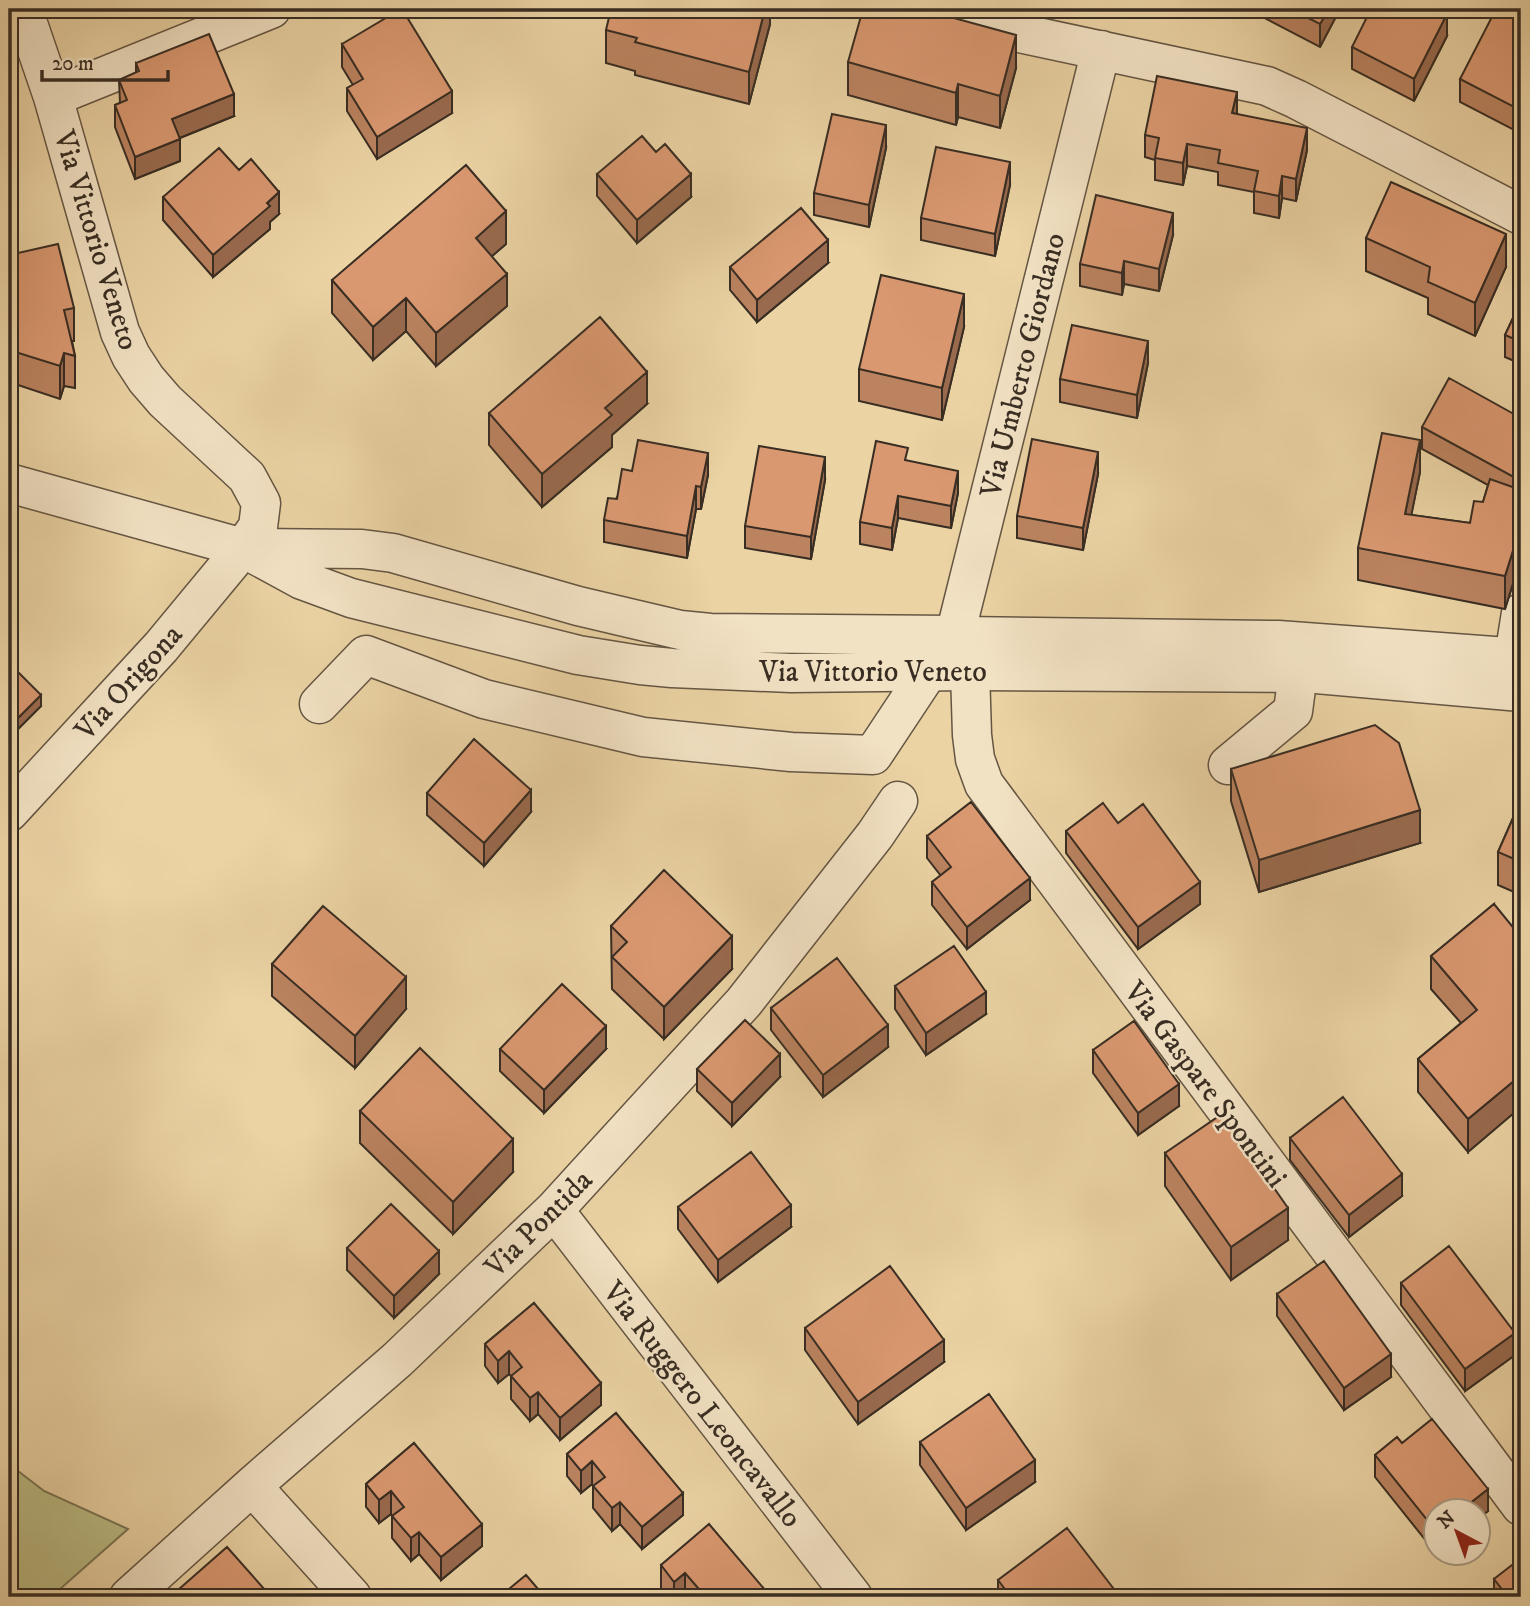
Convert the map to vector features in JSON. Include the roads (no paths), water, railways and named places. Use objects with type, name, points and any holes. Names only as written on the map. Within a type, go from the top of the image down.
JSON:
[{"type":"street","name":"Via Vittorio Veneto","points":[[23,9],[53,97],[120,332],[131,356],[146,379],[166,401],[247,477],[261,503],[258,527],[243,548]]},
{"type":"street","points":[[53,97],[271,9]]},
{"type":"street","points":[[907,9],[1267,86],[1521,215]]},
{"type":"street","name":"Via Umberto Giordano","points":[[319,704],[366,655],[484,699],[643,737],[791,752],[873,755],[955,635],[1101,50]]},
{"type":"street","points":[[9,483],[243,548]]},
{"type":"street","name":"Via Vittorio Veneto","points":[[243,548],[362,549],[393,553],[578,606],[680,630],[710,634],[1278,640],[1516,674]]},
{"type":"street","name":"Via Vittorio Veneto","points":[[243,548],[302,580],[351,598],[578,655],[640,665],[791,673],[970,671],[1516,674]]},
{"type":"street","name":"Via Origona","points":[[9,812],[161,647],[243,548]]},
{"type":"street","points":[[1516,674],[1521,613]]},
{"type":"street","name":"Via Gaspare Spontini","points":[[955,635],[961,656],[970,671],[972,735],[975,759],[984,784],[1521,1506]]},
{"type":"street","points":[[1228,765],[1293,711],[1298,673]]},
{"type":"street","name":"Via Pontida","points":[[129,1597],[251,1486],[397,1360],[554,1210],[744,1002],[875,835],[898,801]]},
{"type":"street","name":"Via Ruggero Leoncavallo","points":[[554,1210],[853,1597]]},
{"type":"street","points":[[251,1486],[352,1597]]}]
